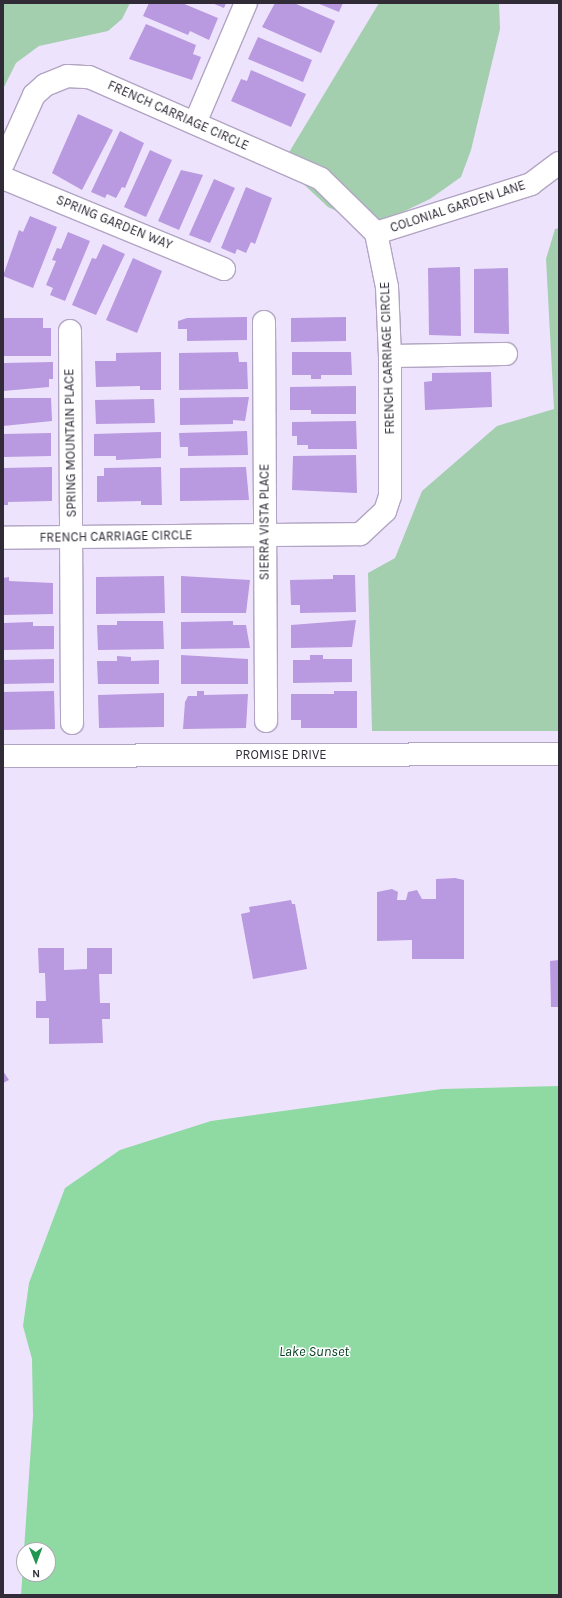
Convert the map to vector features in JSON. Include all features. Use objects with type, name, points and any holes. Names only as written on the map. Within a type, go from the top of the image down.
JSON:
[{"type":"street","points":[[195,123],[246,3]]},
{"type":"street","name":"FRENCH CARRIAGE CIRCLE","points":[[3,164],[34,95],[45,85],[67,76],[90,77],[321,179],[350,204],[376,233],[387,287],[390,356],[390,496],[385,511],[360,534],[3,538]]},
{"type":"street","name":"COLONIAL GARDEN LANE","points":[[376,233],[531,184],[559,163]]},
{"type":"street","name":"SPRING GARDEN WAY","points":[[3,178],[224,269]]},
{"type":"street","name":"SIERRA VISTA PLACE","points":[[264,322],[266,721]]},
{"type":"street","name":"SPRING MOUNTAIN PLACE","points":[[70,331],[72,723]]},
{"type":"street","points":[[390,356],[506,354]]},
{"type":"street","name":"PROMISE DRIVE","points":[[3,756],[559,754]]},
{"type":"shaded area","points":[[3,3],[130,3],[122,19],[108,31],[39,46],[16,63],[3,89]]},
{"type":"shaded area","points":[[379,3],[499,3],[500,29],[471,150],[461,177],[430,199],[371,227],[328,207],[282,164]]},
{"type":"shaded area","points":[[559,228],[559,731],[372,731],[368,573],[395,558],[422,491],[497,426],[554,409],[546,259],[555,229]]},
{"type":"water","name":"Lake Sunset","points":[[559,1086],[559,1595],[21,1595],[22,1582],[56,1582],[56,1542],[25,1542],[33,1416],[32,1359],[23,1326],[29,1283],[65,1188],[120,1150],[211,1121],[442,1089]]},
{"type":"building","points":[[149,3],[182,3],[218,18],[209,40],[190,31],[188,35],[143,16]]},
{"type":"building","points":[[212,3],[226,3],[224,8]]},
{"type":"building","points":[[275,3],[294,3],[335,21],[321,53],[262,27]]},
{"type":"building","points":[[317,3],[343,3],[339,12]]},
{"type":"building","points":[[146,24],[196,45],[193,54],[201,57],[192,80],[129,59]]},
{"type":"building","points":[[258,37],[312,60],[303,82],[248,59]]},
{"type":"building","points":[[251,70],[306,94],[291,127],[231,101],[241,79],[247,81]]},
{"type":"building","points":[[78,114],[113,130],[82,190],[52,173]]},
{"type":"building","points":[[120,131],[144,143],[125,188],[122,187],[116,198],[107,194],[105,198],[91,192]]},
{"type":"building","points":[[150,150],[172,160],[146,217],[124,207]]},
{"type":"building","points":[[181,170],[203,175],[179,230],[158,221]]},
{"type":"building","points":[[214,179],[235,188],[210,243],[189,235]]},
{"type":"building","points":[[246,187],[272,198],[255,244],[251,242],[246,253],[237,249],[235,254],[221,248]]},
{"type":"building","points":[[30,216],[57,227],[33,288],[3,276],[19,230],[23,232]]},
{"type":"building","points":[[68,232],[90,241],[65,301],[50,295],[53,288],[46,285],[56,261],[52,260],[57,248],[61,249]]},
{"type":"building","points":[[103,244],[125,254],[96,315],[72,305],[92,258],[96,259]]},
{"type":"building","points":[[133,258],[162,271],[137,333],[106,320]]},
{"type":"building","points":[[460,267],[461,336],[429,335],[428,268]]},
{"type":"building","points":[[508,268],[509,334],[474,333],[474,269]]},
{"type":"building","points":[[247,317],[247,340],[187,341],[187,329],[178,329],[178,321],[187,318]]},
{"type":"building","points":[[346,317],[346,341],[291,342],[291,318]]},
{"type":"building","points":[[3,318],[43,318],[43,328],[51,328],[51,356],[3,356]]},
{"type":"building","points":[[161,352],[161,390],[140,390],[140,386],[96,387],[95,361],[116,361],[116,353]]},
{"type":"building","points":[[238,352],[239,362],[247,362],[248,389],[179,390],[179,353]]},
{"type":"building","points":[[292,352],[351,352],[352,375],[321,375],[321,379],[311,379],[311,375],[292,375]]},
{"type":"building","points":[[53,362],[53,379],[49,379],[49,387],[3,391],[3,363]]},
{"type":"building","points":[[491,372],[492,407],[425,410],[424,382],[432,381],[432,373]]},
{"type":"building","points":[[356,386],[356,414],[311,414],[311,410],[290,410],[290,387]]},
{"type":"building","points":[[249,397],[245,421],[233,420],[233,424],[180,425],[180,398]]},
{"type":"building","points":[[3,398],[51,398],[52,421],[3,426]]},
{"type":"building","points":[[154,399],[155,423],[96,424],[95,400]]},
{"type":"building","points":[[356,421],[357,449],[308,449],[308,445],[297,445],[297,436],[292,436],[292,422]]},
{"type":"building","points":[[247,431],[248,455],[188,456],[188,447],[180,447],[179,433]]},
{"type":"building","points":[[161,432],[161,458],[116,460],[116,456],[94,456],[94,434]]},
{"type":"building","points":[[51,433],[51,456],[3,457],[3,434]]},
{"type":"building","points":[[356,455],[357,493],[292,490],[293,456]]},
{"type":"building","points":[[52,467],[52,501],[8,502],[8,505],[3,505],[3,468]]},
{"type":"building","points":[[161,467],[162,505],[141,505],[141,501],[97,502],[97,476],[104,476],[104,468]]},
{"type":"building","points":[[246,467],[249,500],[180,501],[180,468]]},
{"type":"building","points":[[333,575],[355,575],[356,612],[300,613],[300,605],[291,605],[290,580],[333,579]]},
{"type":"building","points":[[164,576],[165,613],[96,614],[96,577]]},
{"type":"building","points":[[181,576],[250,580],[246,613],[181,613]]},
{"type":"building","points":[[9,577],[9,581],[53,583],[53,614],[3,615],[3,578]]},
{"type":"building","points":[[356,620],[352,647],[291,648],[291,625]]},
{"type":"building","points":[[117,621],[163,621],[164,649],[98,650],[97,625],[117,625]]},
{"type":"building","points":[[233,621],[233,625],[246,625],[250,648],[181,649],[181,622]]},
{"type":"building","points":[[33,622],[33,626],[54,626],[54,649],[3,650],[3,623]]},
{"type":"building","points":[[181,655],[248,659],[248,684],[181,684]]},
{"type":"building","points":[[310,655],[323,655],[323,659],[352,659],[352,682],[293,683],[293,660],[310,660]]},
{"type":"building","points":[[117,656],[131,657],[131,661],[159,660],[159,684],[98,684],[97,661],[117,661]]},
{"type":"building","points":[[54,659],[54,683],[3,684],[3,660]]},
{"type":"building","points":[[54,691],[55,729],[3,730],[3,692]]},
{"type":"building","points":[[197,691],[204,691],[204,695],[248,694],[246,728],[183,729],[185,702],[188,696],[197,696]]},
{"type":"building","points":[[334,691],[357,691],[357,728],[301,728],[301,720],[291,720],[291,694],[334,694]]},
{"type":"building","points":[[164,693],[164,727],[99,728],[98,695]]},
{"type":"building","points":[[455,878],[464,880],[464,959],[412,959],[412,940],[377,941],[377,892],[392,889],[398,892],[397,900],[406,900],[408,892],[417,890],[422,899],[436,899],[436,879]]},
{"type":"building","points":[[291,900],[292,904],[295,904],[307,969],[253,979],[241,914],[250,912],[249,907]]},
{"type":"building","points":[[38,948],[64,948],[64,970],[87,969],[87,948],[112,948],[112,974],[99,974],[100,1003],[110,1003],[110,1019],[102,1019],[103,1043],[49,1044],[49,1018],[36,1018],[36,1001],[46,1001],[45,973],[39,973]]},
{"type":"building","points":[[559,960],[559,1007],[551,1007],[550,961]]},
{"type":"building","points":[[3,1071],[9,1080],[3,1083]]}]
